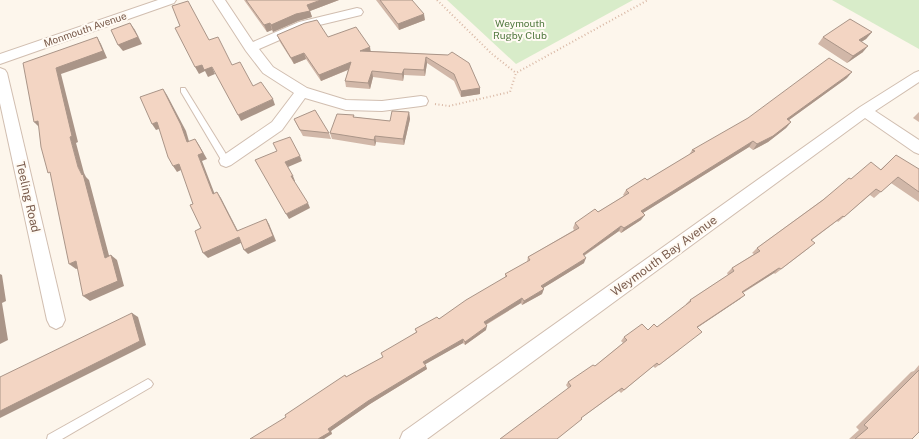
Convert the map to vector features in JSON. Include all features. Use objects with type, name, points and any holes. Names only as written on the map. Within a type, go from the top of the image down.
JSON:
[{"type":"street","name":"Monmouth Avenue","points":[[0,58],[170,0]]},
{"type":"street","points":[[219,0],[251,48],[268,70],[302,92],[346,105],[382,106],[421,101]]},
{"type":"street","points":[[251,48],[303,25],[356,12]]},
{"type":"street","name":"Teeling Road","points":[[0,73],[56,320]]},
{"type":"street","name":"Weymouth Bay Avenue","points":[[410,439],[866,111],[919,76]]},
{"type":"street","points":[[226,161],[277,126],[302,92]]},
{"type":"street","points":[[866,111],[919,148]]},
{"type":"lane","points":[[184,90],[226,161]]},
{"type":"lane","points":[[52,439],[148,384]]},
{"type":"path","points":[[437,0],[492,54],[516,73]]},
{"type":"path","points":[[421,101],[449,106],[510,92],[516,73],[648,0]]},
{"type":"green space","name":"Weymouth Rugby Club","points":[[447,0],[633,0],[516,64]]},
{"type":"green space","points":[[832,0],[919,0],[919,49]]},
{"type":"building","points":[[246,0],[321,0],[307,5],[310,11],[296,14],[271,25],[270,23],[264,25]]},
{"type":"building","points":[[380,0],[412,0],[424,14],[398,24]]},
{"type":"building","points":[[188,1],[209,40],[218,37],[232,65],[240,62],[253,86],[261,82],[273,99],[238,115],[212,67],[204,70],[202,65],[195,67],[175,28],[180,26],[172,6]]},
{"type":"building","points":[[850,19],[872,32],[859,40],[868,46],[853,56],[823,37]]},
{"type":"building","points":[[317,20],[328,37],[356,27],[370,47],[360,51],[448,55],[452,52],[469,63],[480,88],[461,91],[454,74],[426,57],[424,70],[404,69],[402,74],[372,71],[368,83],[345,81],[351,62],[319,75],[304,53],[291,58],[277,35],[305,23]]},
{"type":"building","points":[[130,23],[138,37],[118,45],[111,30]]},
{"type":"building","points":[[97,37],[103,51],[56,68],[72,136],[70,137],[78,167],[82,175],[83,174],[105,258],[111,255],[118,281],[83,296],[76,261],[69,264],[50,172],[48,173],[41,147],[38,121],[34,122],[23,63]]},
{"type":"building","points":[[829,58],[852,72],[787,119],[791,122],[773,136],[757,144],[753,141],[641,211],[645,215],[624,228],[621,226],[583,254],[586,258],[541,286],[544,289],[524,301],[522,298],[484,322],[487,326],[465,342],[463,339],[423,362],[426,366],[368,401],[328,429],[330,432],[318,439],[250,439],[286,417],[285,415],[345,375],[346,377],[383,357],[381,353],[417,332],[415,329],[437,317],[439,319],[466,300],[507,276],[505,274],[530,260],[528,257],[579,228],[575,223],[595,209],[598,212],[629,193],[626,190],[645,178],[647,180],[695,151],[692,150],[748,118]]},
{"type":"building","points":[[163,89],[181,125],[187,142],[195,139],[203,153],[198,155],[213,194],[217,192],[237,231],[266,219],[273,236],[244,250],[239,237],[203,253],[195,231],[201,228],[190,205],[193,204],[179,164],[173,166],[168,157],[157,122],[152,124],[140,97]]},
{"type":"building","points":[[315,110],[329,133],[300,130],[294,119]]},
{"type":"building","points":[[392,111],[409,112],[403,139],[375,136],[374,140],[330,133],[337,114],[354,115],[353,117],[390,121]]},
{"type":"building","points":[[290,137],[300,156],[285,162],[293,176],[291,176],[308,203],[286,214],[255,160],[277,151],[273,143]]},
{"type":"building","points":[[896,155],[919,169],[919,192],[898,177],[881,192],[876,189],[844,217],[843,216],[811,240],[815,243],[781,269],[779,268],[742,292],[745,295],[697,327],[702,332],[659,365],[657,363],[624,390],[622,388],[581,418],[582,419],[557,439],[500,439],[571,386],[568,382],[593,365],[595,366],[627,340],[624,337],[642,324],[648,330],[654,324],[657,327],[691,301],[690,300],[734,271],[732,268],[760,251],[757,248],[823,200],[849,178],[851,179],[871,162],[881,170]]},
{"type":"building","points":[[132,313],[140,341],[0,411],[0,377]]},
{"type":"building","points":[[919,370],[919,432],[912,439],[855,439],[868,428],[864,425]]}]
